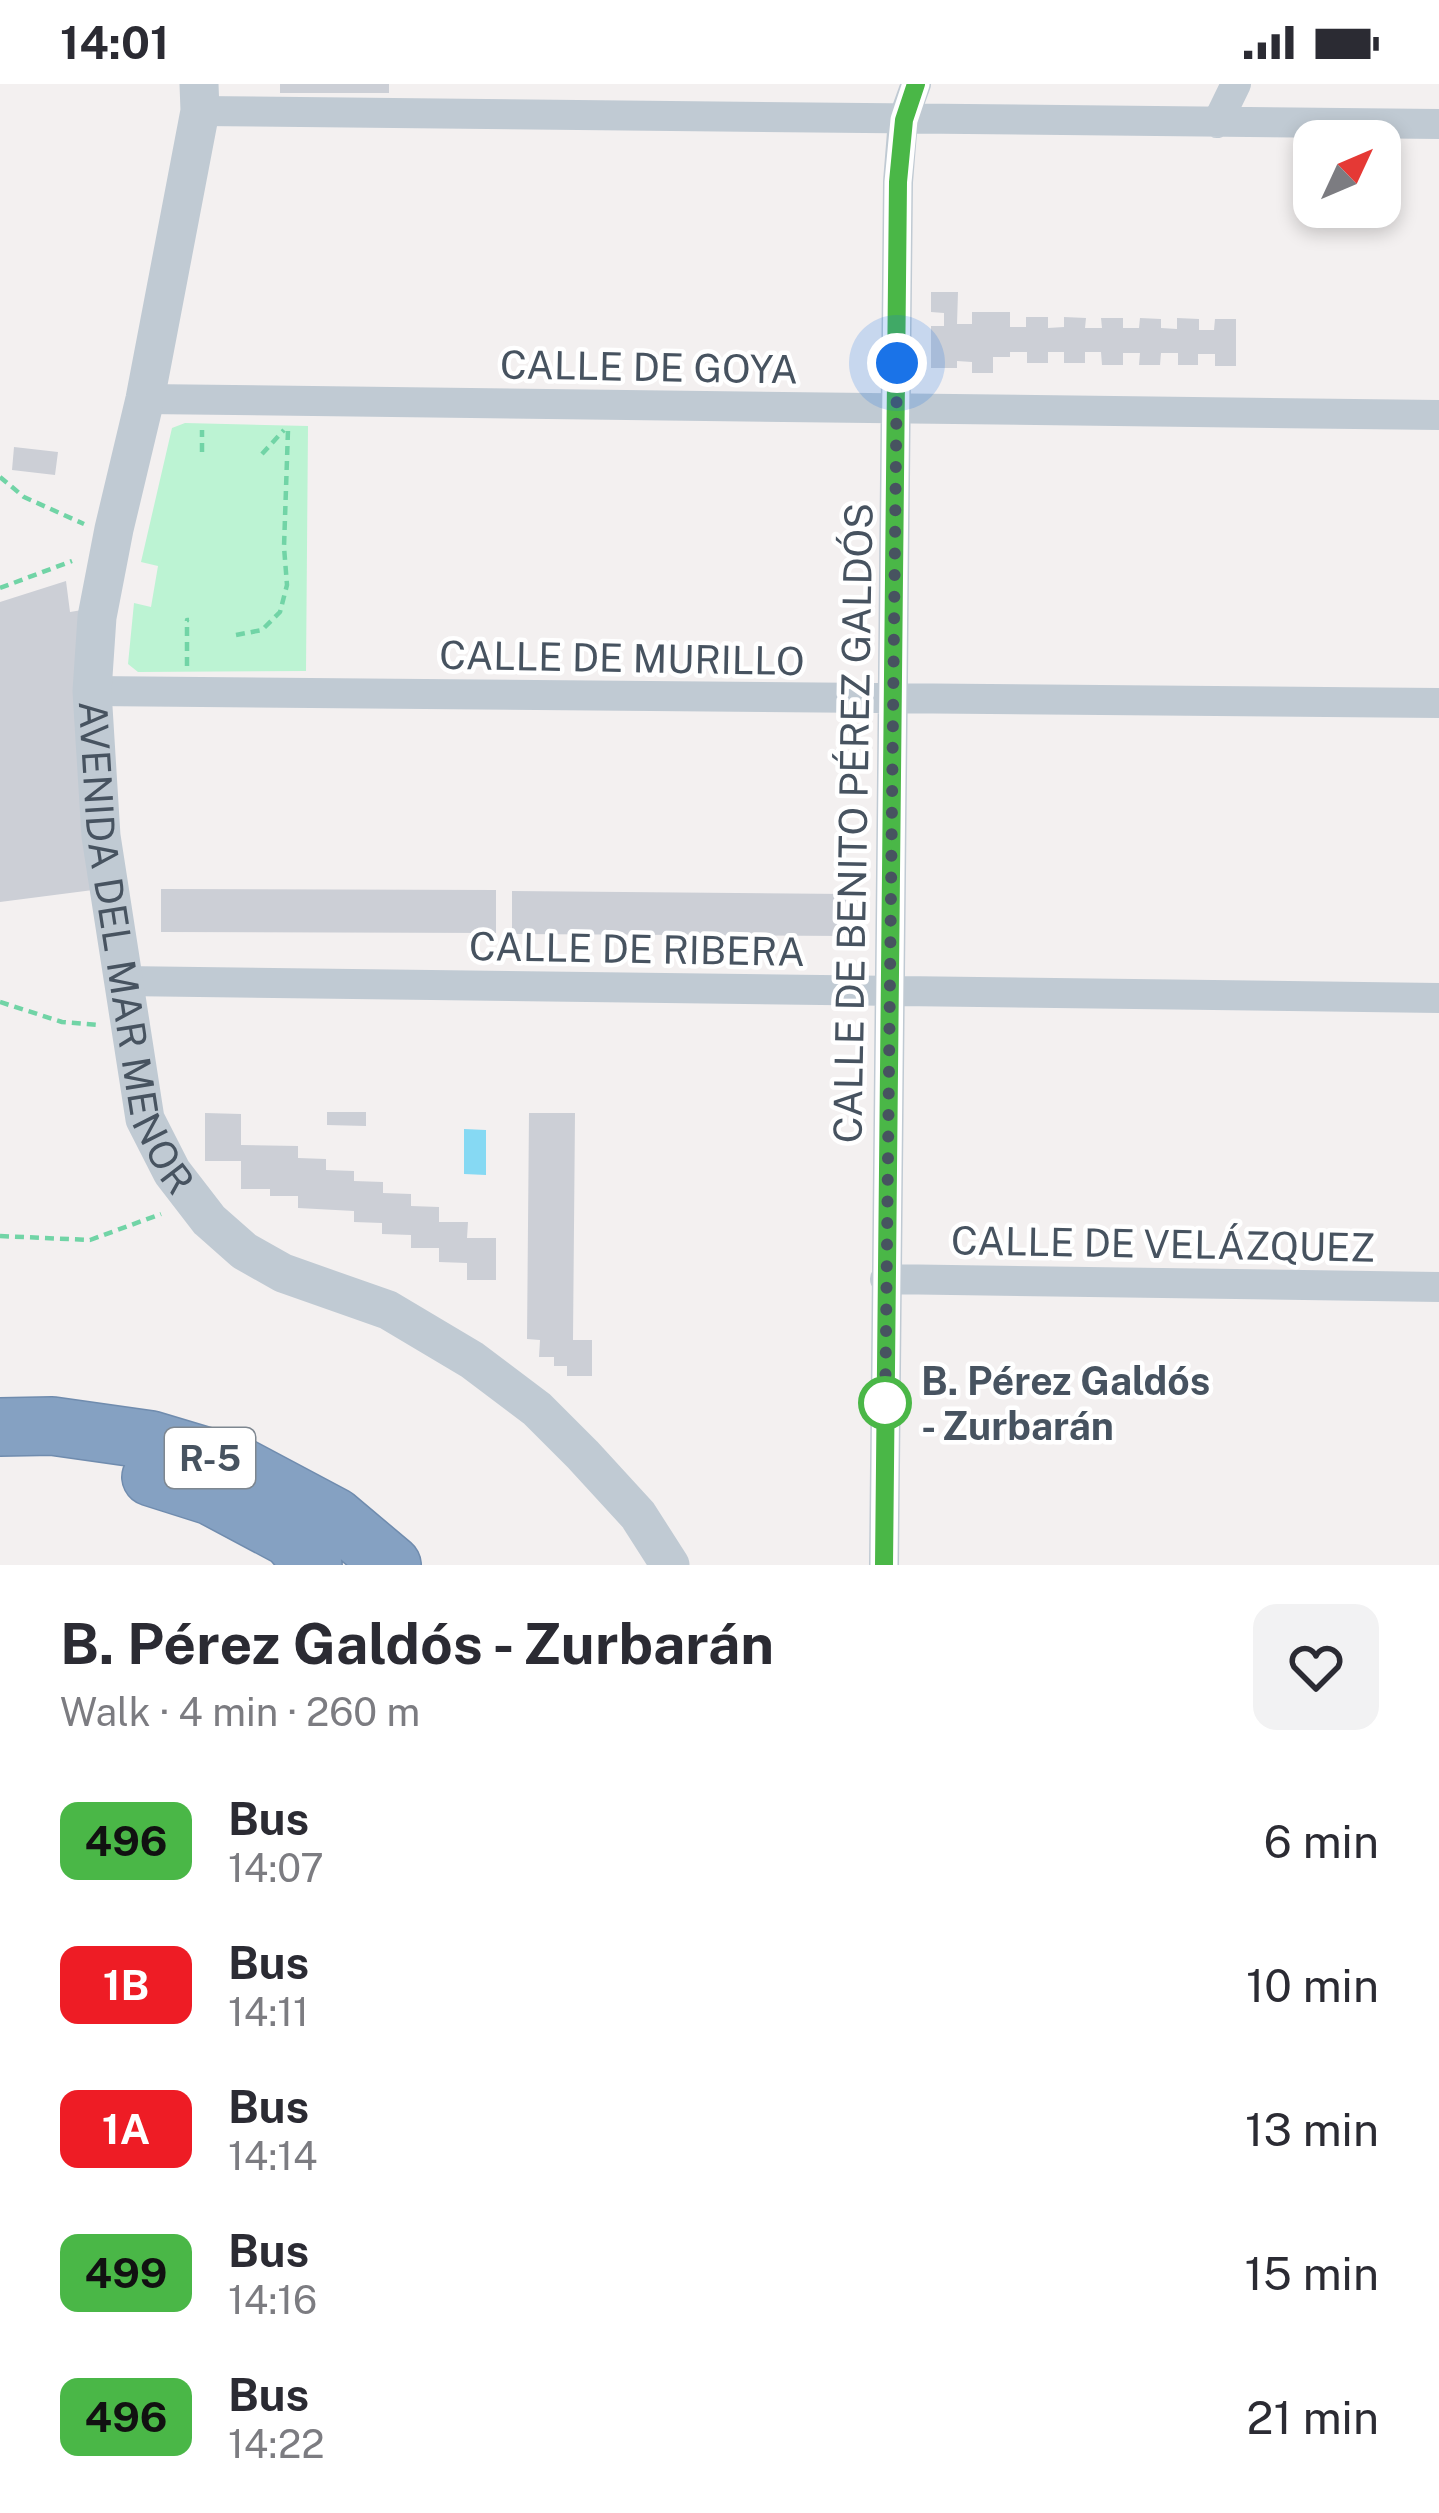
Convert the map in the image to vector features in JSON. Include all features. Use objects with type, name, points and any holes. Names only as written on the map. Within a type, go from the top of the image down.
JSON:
[{"type":"highway","name":"R-5","points":[[0,1427],[52,1426],[151,1440],[241,1467],[335,1517],[392,1565]]},
{"type":"highway","name":"R-5","points":[[0,1462],[109,1463],[211,1496],[290,1538],[313,1565]]},
{"type":"street","name":"CALLE DE BENITO PÉREZ GALDÓS","points":[[884,1565],[898,182],[904,120],[916,84]]},
{"type":"street","points":[[1217,122],[1236,84]]},
{"type":"street","points":[[200,97],[904,120],[1439,124]]},
{"type":"street","name":"AVENIDA DEL MAR MENOR","points":[[200,97],[146,399],[97,617],[92,691],[100,836],[145,1119],[172,1172],[209,1220],[244,1251],[283,1274],[388,1310],[489,1372],[537,1409],[583,1455],[638,1515],[670,1565]]},
{"type":"street","name":"CALLE DE GOYA","points":[[146,399],[1439,415]]},
{"type":"street","name":"CALLE DE MURILLO","points":[[92,691],[1439,703]]},
{"type":"street","name":"CALLE DE RIBERA","points":[[122,981],[1439,998]]},
{"type":"street","name":"CALLE DE VELÁZQUEZ","points":[[885,1279],[1439,1287]]},
{"type":"path","points":[[236,634],[262,630],[280,612],[287,585],[288,425],[262,454]]},
{"type":"path","points":[[0,478],[24,496],[112,537]]},
{"type":"path","points":[[0,588],[112,537]]},
{"type":"path","points":[[187,693],[189,620]]},
{"type":"path","points":[[0,1002],[62,1022],[130,1028]]},
{"type":"path","points":[[0,1236],[90,1240],[195,1202]]},
{"type":"green space","points":[[185,423],[308,426],[306,671],[138,672],[128,664],[134,603],[151,607],[158,566],[141,562],[172,428]]},
{"type":"water","points":[[464,1129],[486,1130],[486,1175],[464,1174]]},
{"type":"building","points":[[280,84],[389,84],[389,93],[280,93]]},
{"type":"building","points":[[931,292],[958,292],[957,324],[972,324],[972,312],[1010,312],[1010,327],[1026,327],[1026,317],[1048,317],[1048,328],[1064,327],[1064,317],[1086,318],[1085,328],[1102,328],[1101,318],[1123,318],[1123,328],[1139,328],[1140,318],[1161,319],[1161,328],[1177,329],[1177,318],[1199,319],[1199,330],[1214,330],[1215,319],[1236,319],[1236,366],[1215,366],[1215,354],[1198,354],[1198,365],[1178,365],[1178,353],[1161,353],[1160,365],[1139,365],[1140,353],[1123,353],[1123,365],[1102,365],[1101,352],[1085,352],[1085,363],[1064,363],[1064,352],[1048,352],[1048,363],[1027,363],[1027,352],[1010,352],[1010,357],[993,357],[993,373],[972,373],[972,362],[957,361],[957,368],[931,368],[931,326],[944,326],[944,313],[931,312]]},
{"type":"building","points":[[14,447],[58,452],[55,475],[12,470]]},
{"type":"building","points":[[66,581],[70,612],[82,610],[93,890],[0,902],[0,602]]},
{"type":"building","points":[[161,889],[496,890],[496,933],[161,932]]},
{"type":"building","points":[[512,891],[846,894],[846,936],[512,934]]},
{"type":"building","points":[[327,1112],[366,1112],[366,1126],[327,1125]]},
{"type":"building","points":[[205,1113],[241,1114],[241,1145],[298,1146],[298,1158],[326,1159],[326,1170],[354,1171],[354,1181],[383,1182],[383,1193],[411,1194],[411,1206],[439,1207],[439,1222],[468,1222],[467,1238],[496,1238],[496,1280],[467,1280],[467,1263],[439,1262],[439,1248],[411,1248],[411,1235],[382,1234],[382,1223],[354,1222],[354,1211],[298,1208],[298,1196],[241,1189],[241,1161],[205,1161]]},
{"type":"building","points":[[529,1113],[575,1113],[573,1340],[592,1340],[592,1376],[567,1376],[567,1366],[554,1366],[554,1357],[539,1357],[540,1340],[527,1339]]},
{"type":"bus line","name":"496","points":[[884,1565],[898,182],[904,120],[916,84]]},
{"type":"place","name":"B. Pérez Galdós - Zurbarán","points":[[885,1403]]},
{"type":"route","points":[[885,1403],[885,1421],[897,363]]}]
